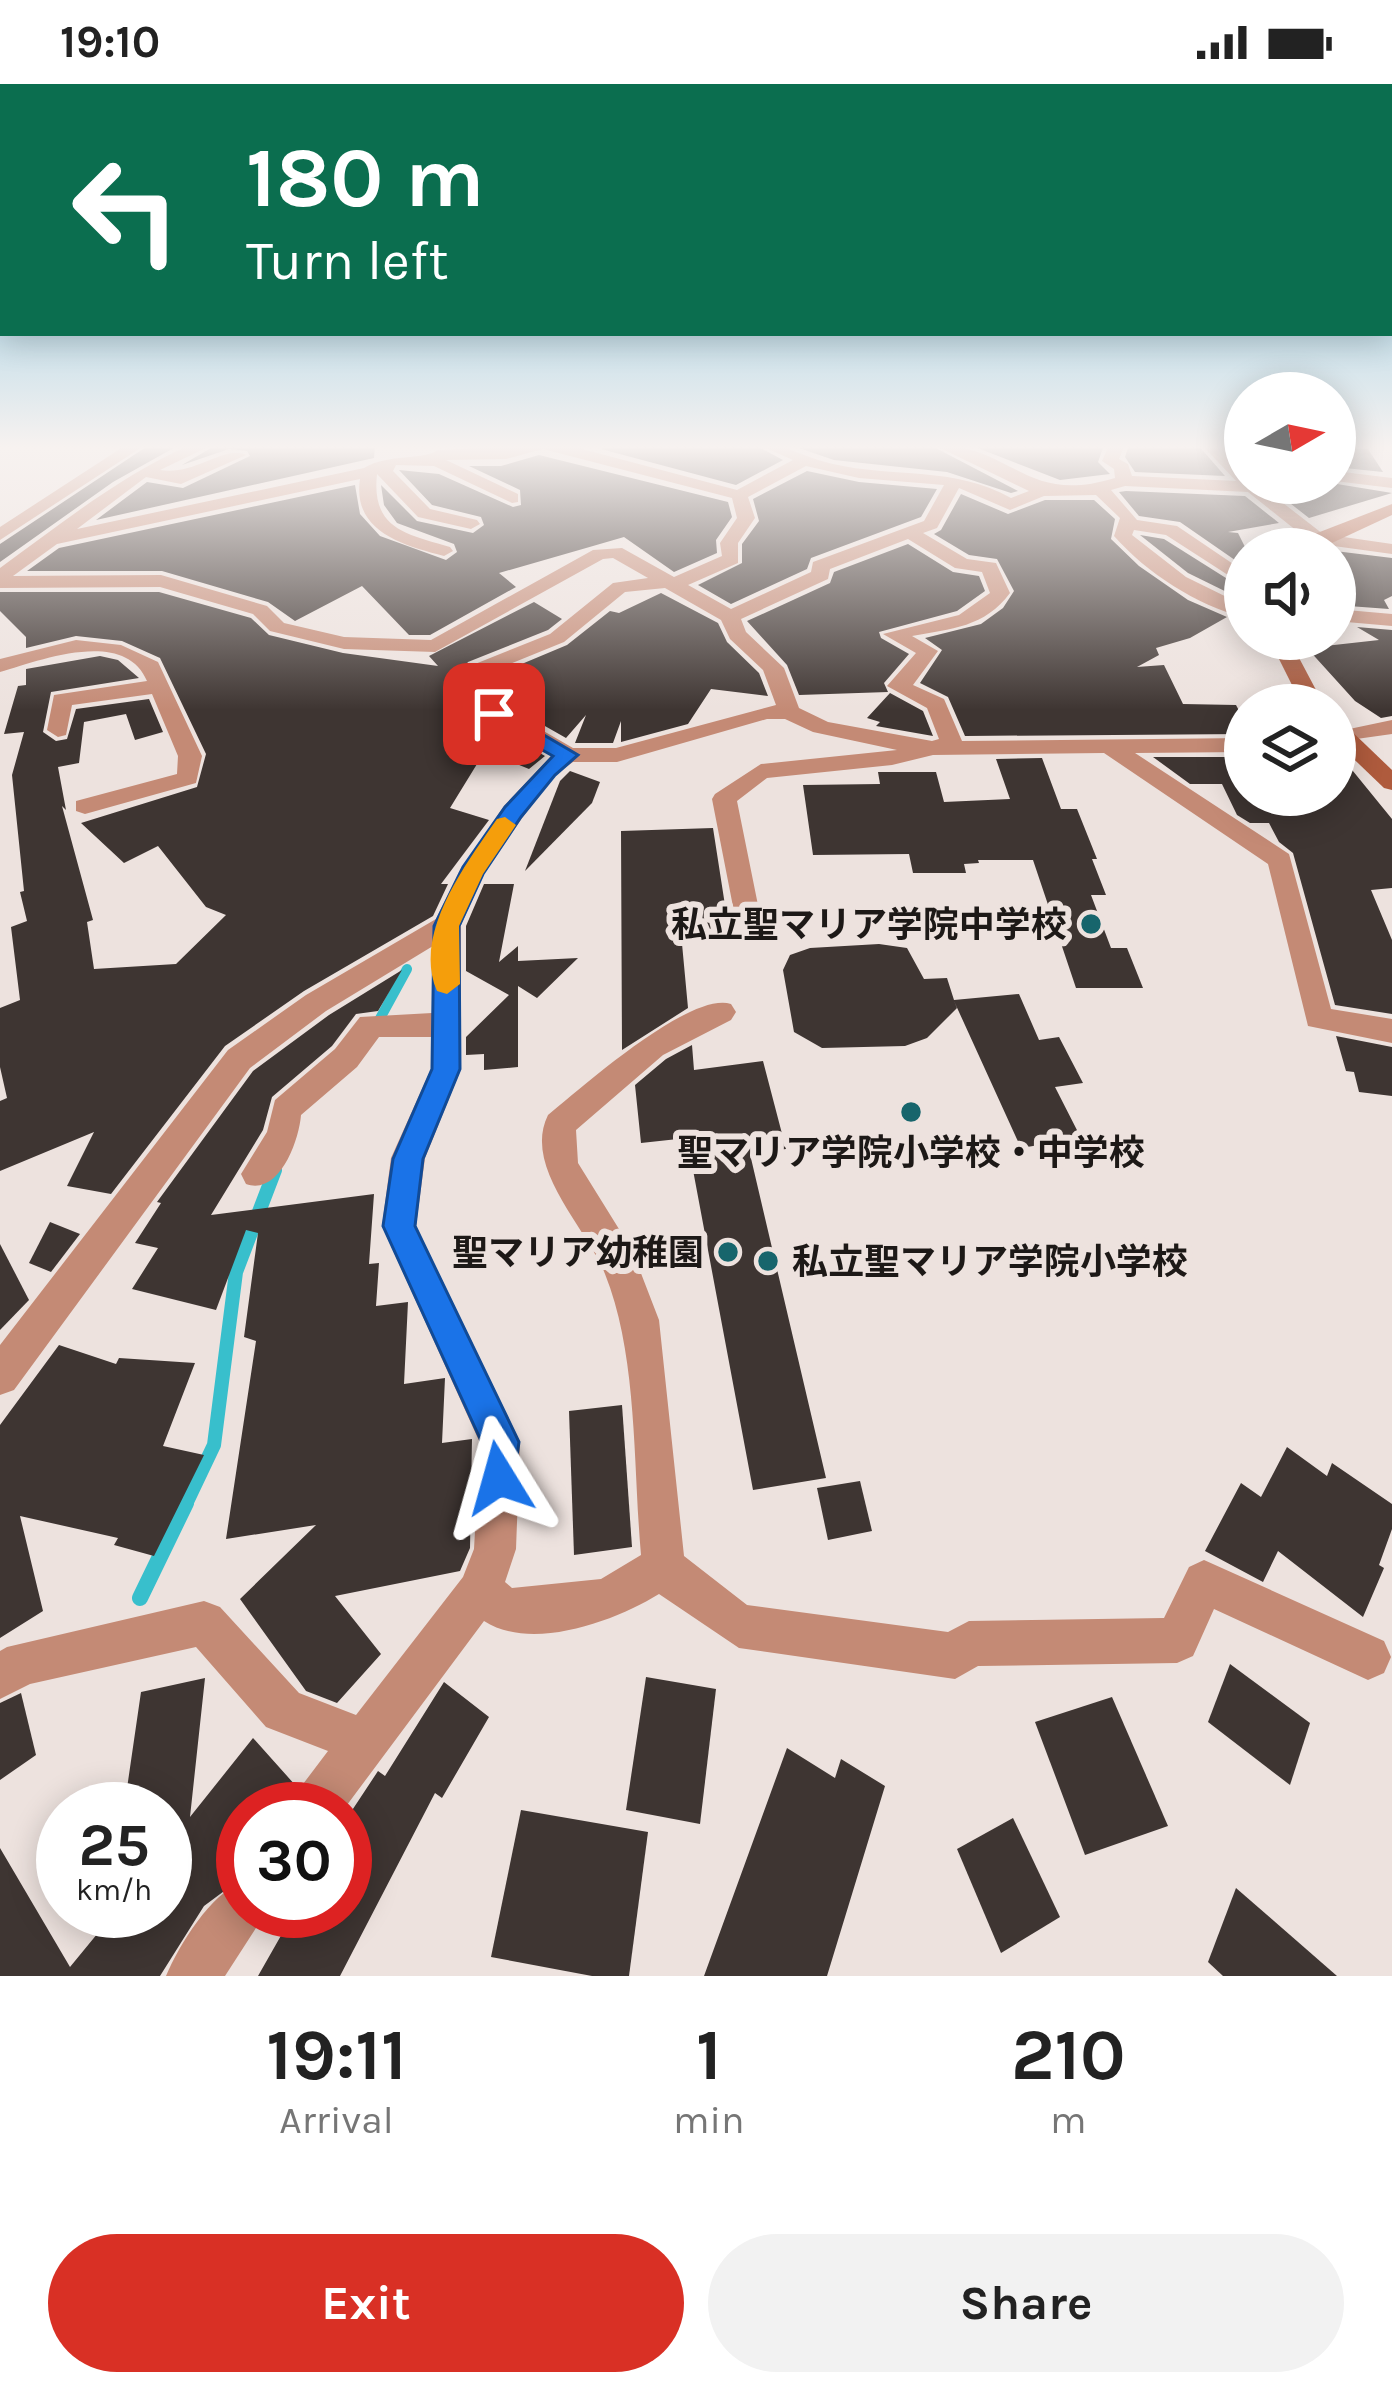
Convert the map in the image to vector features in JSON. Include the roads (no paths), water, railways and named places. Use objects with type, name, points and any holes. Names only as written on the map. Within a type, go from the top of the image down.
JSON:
[{"type":"main road","points":[[1356,751],[1392,783]]},
{"type":"street","points":[[0,580],[58,533]]},
{"type":"street","points":[[49,540],[81,533]]},
{"type":"street","points":[[391,533],[444,551]]},
{"type":"street","points":[[735,533],[728,543],[731,560],[671,583],[620,587],[557,638],[477,670],[463,698],[568,755],[617,754],[736,718],[790,712],[821,727],[923,748],[1224,745]]},
{"type":"street","points":[[730,616],[820,574],[820,566],[906,533]]},
{"type":"street","points":[[747,920],[724,799],[731,791],[761,771],[892,758],[952,743],[936,704],[898,686],[914,673],[928,651],[892,634],[976,618],[1000,593],[989,567],[962,564],[911,533]]},
{"type":"street","points":[[1125,533],[1153,564],[1224,606]]},
{"type":"street","points":[[1176,533],[1224,566]]},
{"type":"street","points":[[1356,547],[1392,549]]},
{"type":"street","points":[[435,646],[599,554],[628,557],[730,616],[736,635],[772,668],[790,712]]},
{"type":"street","points":[[0,580],[161,581],[260,610],[277,628],[344,643],[435,646],[477,670]]},
{"type":"street","points":[[1356,617],[1392,620]]},
{"type":"street","points":[[0,666],[67,645],[110,646],[151,666],[190,756],[188,778],[86,806]]},
{"type":"street","points":[[58,730],[62,700],[160,686]]},
{"type":"street","points":[[1356,735],[1392,727]]},
{"type":"street","points":[[1109,746],[1280,860],[1318,1018],[1392,1031]]},
{"type":"street","points":[[333,1782],[480,1591],[496,1549],[500,1442],[399,1226],[408,1159],[446,1069],[447,926],[472,872],[513,812],[547,770],[568,755]]},
{"type":"street","points":[[0,1376],[126,1215],[208,1094],[239,1059],[316,1003],[447,926]]},
{"type":"street","points":[[721,1012],[652,1047],[559,1125],[562,1165],[619,1262],[640,1320],[663,1567],[682,1587],[739,1626],[955,1656],[969,1644],[1177,1640],[1204,1582],[1368,1657]]},
{"type":"street","points":[[258,1174],[283,1135],[286,1109],[346,1058],[371,1025],[435,1025],[446,1020]]},
{"type":"street","points":[[480,1591],[506,1610],[566,1608],[608,1600],[663,1567]]},
{"type":"street","points":[[0,1676],[23,1663],[204,1623],[283,1710],[363,1741]]},
{"type":"street","points":[[193,1976],[220,1938]]},
{"type":"waterway","points":[[377,1024],[407,969]]},
{"type":"waterway","points":[[185,1506],[214,1445],[236,1272],[275,1170]]},
{"type":"waterway","points":[[140,1598],[186,1503]]},
{"type":"place","name":"私立聖マリア学院中学校","points":[[1091,924]]},
{"type":"place","name":"聖マリア学院小学校・中学校","points":[[911,1112]]},
{"type":"place","name":"聖マリア幼稚園","points":[[728,1252]]},
{"type":"place","name":"私立聖マリア学院小学校","points":[[768,1261]]}]
